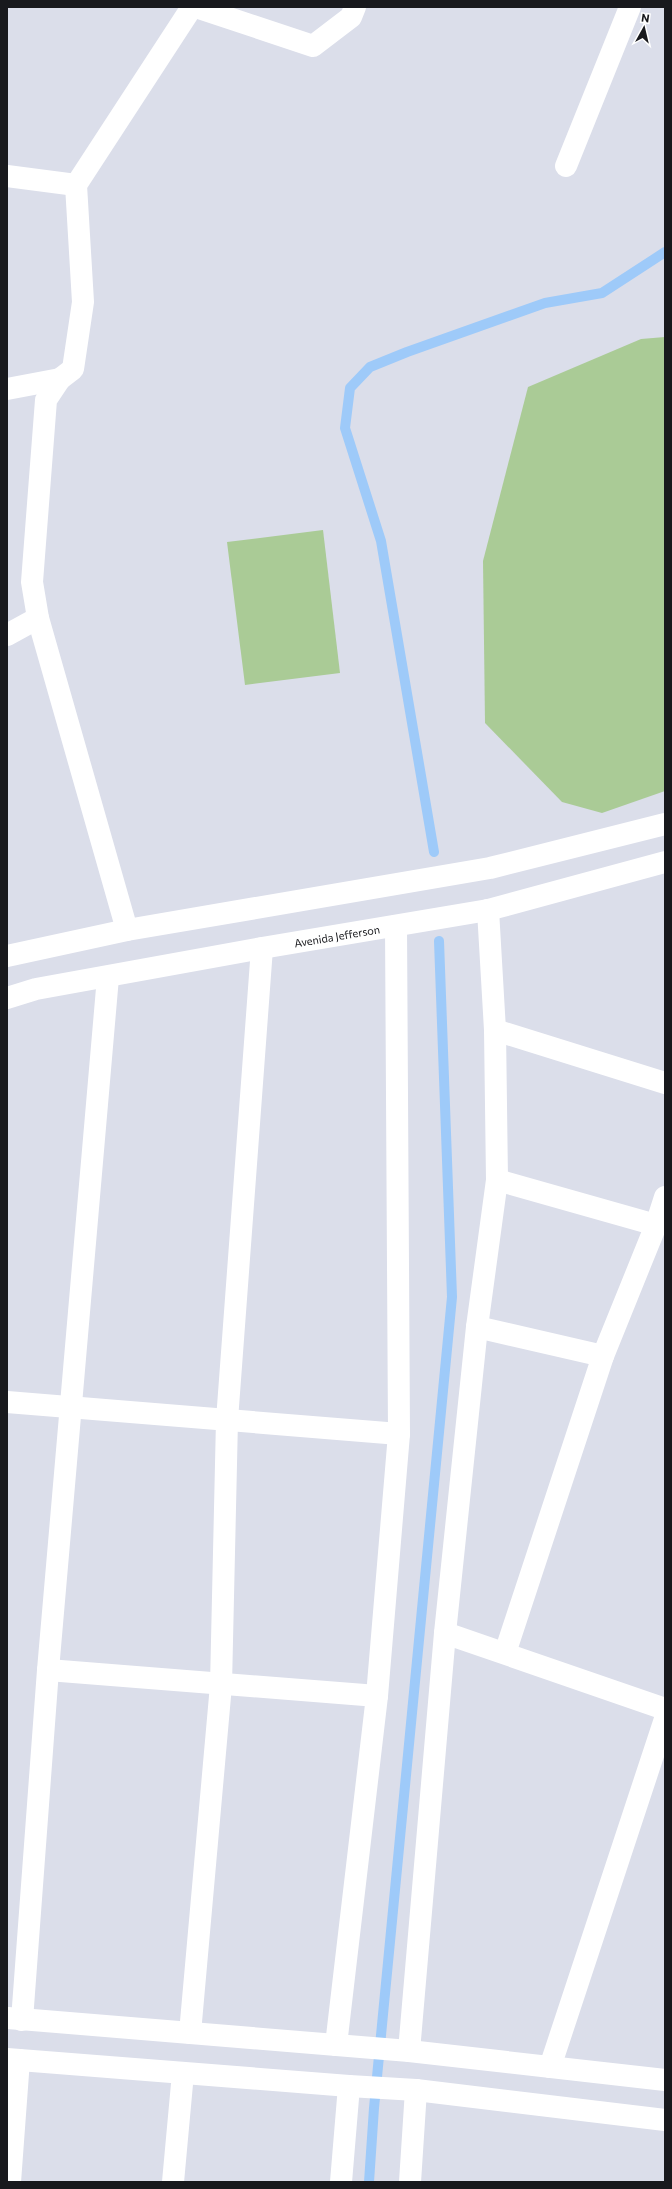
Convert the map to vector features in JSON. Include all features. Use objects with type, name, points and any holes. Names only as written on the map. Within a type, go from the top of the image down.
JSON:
[{"type":"street","points":[[127,930],[38,618],[32,582],[46,400],[60,379],[73,369],[83,302],[76,185],[192,7]]},
{"type":"street","points":[[196,7],[313,46],[351,17],[355,7]]},
{"type":"street","points":[[566,166],[630,7]]},
{"type":"street","points":[[7,176],[76,185]]},
{"type":"street","points":[[7,389],[60,379]]},
{"type":"street","points":[[7,636],[38,618]]},
{"type":"street","points":[[7,956],[127,930],[490,868],[665,824]]},
{"type":"street","name":"Avenida Jefferson","points":[[7,998],[36,989],[262,948],[488,910],[665,862]]},
{"type":"street","points":[[409,2051],[445,1633],[477,1326],[497,1180],[496,1030],[488,910]]},
{"type":"street","points":[[336,2045],[377,1696],[399,1434],[396,926]]},
{"type":"street","points":[[190,2033],[221,1685],[227,1420],[262,948]]},
{"type":"street","points":[[108,977],[48,1670],[14,2019],[409,2051],[665,2080]]},
{"type":"street","points":[[496,1030],[665,1083]]},
{"type":"street","points":[[497,1180],[656,1225]]},
{"type":"street","points":[[505,1653],[603,1356],[656,1225],[665,1197]]},
{"type":"street","points":[[477,1326],[603,1356]]},
{"type":"street","points":[[7,1402],[399,1434]]},
{"type":"street","points":[[445,1633],[665,1709]]},
{"type":"street","points":[[48,1670],[221,1685],[377,1696]]},
{"type":"street","points":[[550,2067],[665,1719]]},
{"type":"street","points":[[10,2182],[13,2059],[416,2090],[665,2120]]},
{"type":"street","points":[[173,2182],[183,2073]]},
{"type":"street","points":[[341,2182],[349,2086]]},
{"type":"street","points":[[410,2182],[416,2090]]},
{"type":"green space","points":[[665,337],[665,791],[602,813],[562,802],[485,723],[483,561],[528,387],[641,339]]},
{"type":"green space","points":[[323,530],[340,673],[245,685],[227,542]]},
{"type":"waterway","points":[[434,852],[381,541],[345,428],[350,388],[370,367],[407,352],[545,303],[602,293],[665,252]]},
{"type":"waterway","points":[[369,2182],[374,2108],[452,1297],[439,941]]}]
